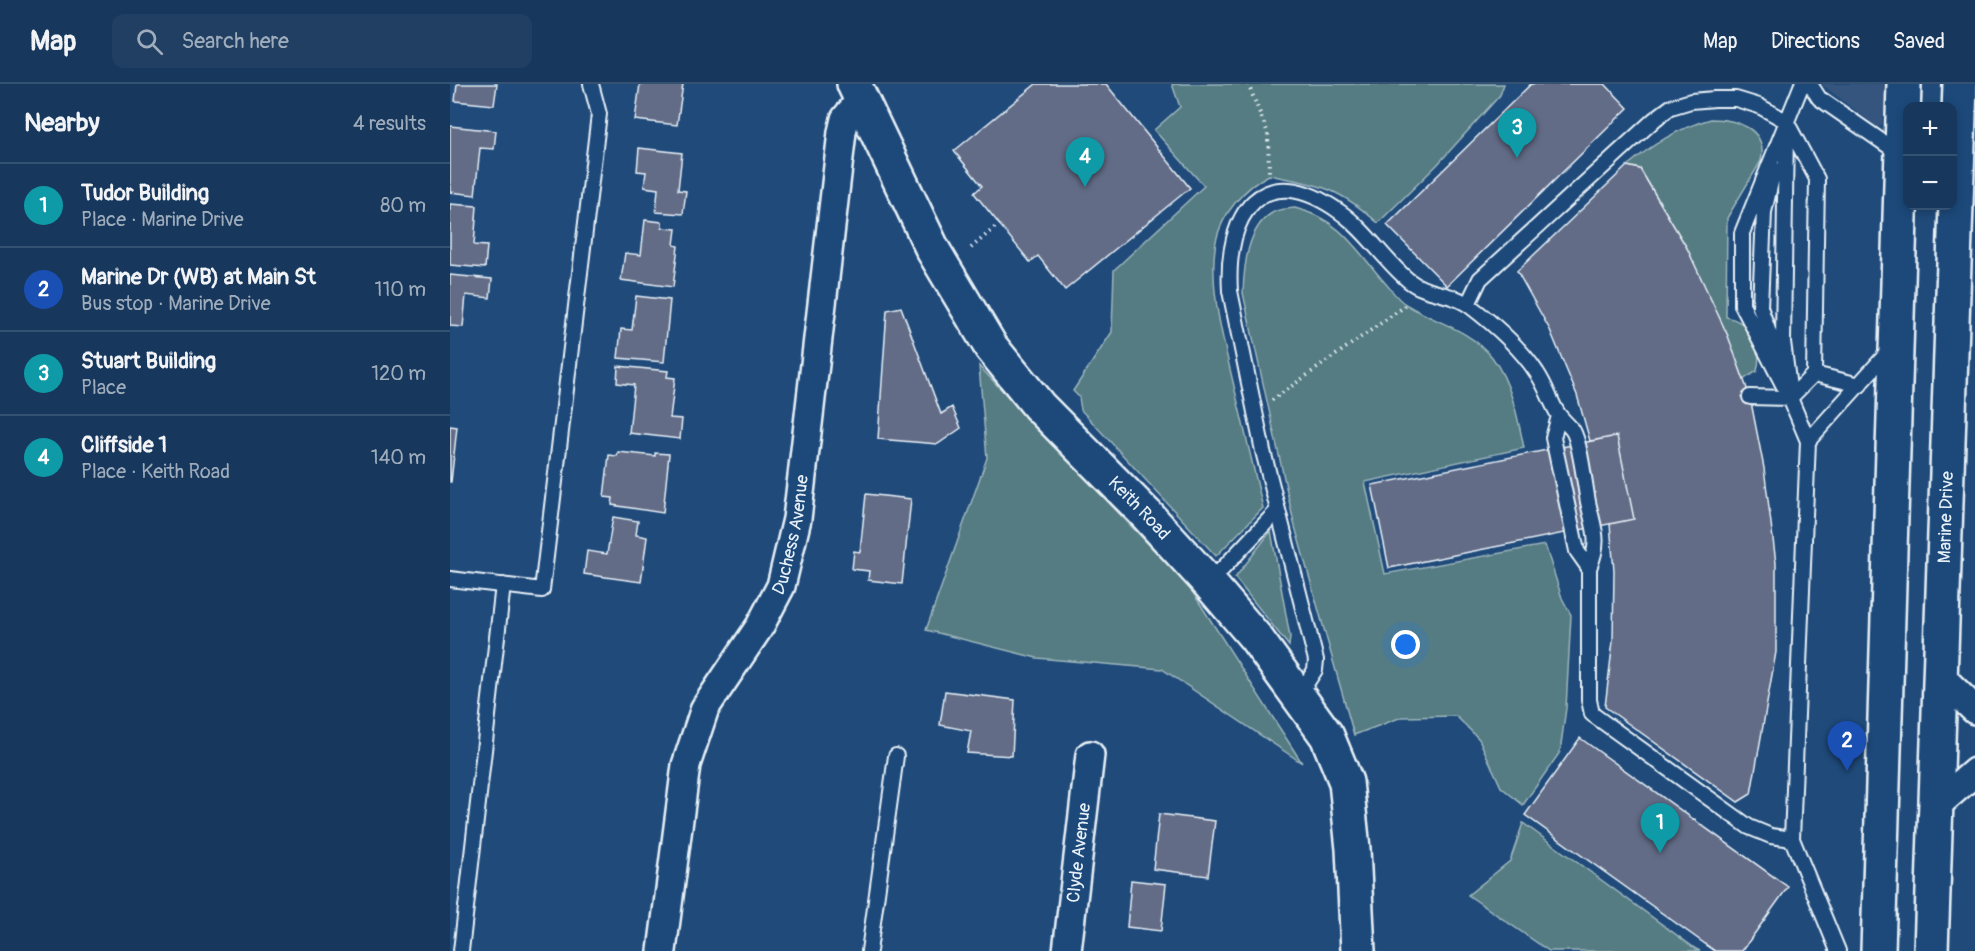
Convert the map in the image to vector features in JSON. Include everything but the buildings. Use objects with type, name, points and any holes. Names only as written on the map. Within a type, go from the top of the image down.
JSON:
[{"type":"main road","points":[[1878,951],[1905,84]]},
{"type":"main road","name":"Marine Drive","points":[[1931,951],[1960,84]]},
{"type":"main road","name":"Keith Road","points":[[858,92],[933,250],[991,347],[1039,406],[1146,514],[1209,583],[1299,695],[1327,736],[1346,782],[1353,849],[1358,951]]},
{"type":"street","name":"Duchess Avenue","points":[[662,951],[686,765],[705,708],[760,626],[782,586],[797,519],[842,132],[858,92]]},
{"type":"street","points":[[1941,677],[1975,710]]},
{"type":"street","name":"Clyde Avenue","points":[[1067,951],[1090,755]]},
{"type":"street","points":[[1937,806],[1975,772]]},
{"type":"lane","points":[[450,579],[542,590],[599,114],[591,84]]},
{"type":"lane","points":[[1802,84],[1742,233],[1742,305],[1790,398],[1809,441],[1792,839],[1838,951]]},
{"type":"lane","points":[[1810,84],[1819,98],[1902,156]]},
{"type":"lane","points":[[1468,304],[1480,279],[1671,107],[1691,101],[1736,99],[1759,106],[1786,120],[1818,179],[1814,374],[1790,398],[1750,397]]},
{"type":"lane","points":[[1786,120],[1783,342],[1790,398]]},
{"type":"lane","points":[[1786,120],[1764,212],[1760,307],[1790,398]]},
{"type":"lane","points":[[1299,695],[1315,670],[1316,660],[1254,412],[1230,291],[1229,258],[1237,226],[1257,198],[1272,191],[1295,192],[1323,201],[1342,213],[1413,284],[1468,304],[1505,334],[1538,374],[1559,416],[1574,432],[1598,548],[1589,568],[1589,700],[1592,714],[1749,827],[1771,836],[1792,839]]},
{"type":"lane","points":[[1809,441],[1897,343]]},
{"type":"lane","points":[[1814,374],[1860,385]]},
{"type":"lane","points":[[1559,416],[1553,438],[1577,551],[1589,568]]},
{"type":"lane","points":[[1209,583],[1277,510]]},
{"type":"lane","points":[[461,951],[503,585]]},
{"type":"lane","points":[[869,951],[896,756]]},
{"type":"path","points":[[1248,84],[1268,133],[1272,191]]},
{"type":"path","points":[[971,248],[999,224]]},
{"type":"path","points":[[1254,412],[1408,303]]},
{"type":"shaded area","points":[[1821,84],[1887,84],[1882,126],[1877,127]]},
{"type":"green space","points":[[1172,84],[1504,84],[1500,95],[1437,165],[1378,223],[1351,202],[1328,189],[1269,175],[1251,186],[1229,211],[1216,241],[1215,294],[1225,348],[1263,508],[1216,556],[1081,410],[1079,397],[1073,391],[1112,332],[1114,270],[1204,186],[1154,130],[1180,107]]},
{"type":"green space","points":[[1711,119],[1731,121],[1748,128],[1760,141],[1762,150],[1761,161],[1727,218],[1726,317],[1743,324],[1749,330],[1757,345],[1758,354],[1757,371],[1743,380],[1687,248],[1640,169],[1627,166],[1666,138]]},
{"type":"green space","points":[[1295,208],[1312,213],[1337,229],[1404,303],[1463,333],[1483,347],[1499,367],[1509,389],[1524,448],[1365,482],[1385,574],[1545,545],[1562,598],[1571,615],[1566,708],[1560,752],[1523,805],[1501,787],[1479,739],[1456,716],[1402,717],[1354,735],[1294,523],[1243,293],[1248,249],[1257,228],[1274,212]]},
{"type":"green space","points":[[979,366],[1190,588],[1302,763],[1162,669],[1037,658],[926,630],[987,458]]},
{"type":"green space","points":[[1271,531],[1290,637],[1289,646],[1235,578]]},
{"type":"green space","points":[[1523,823],[1700,951],[1549,951],[1468,895],[1510,861]]},
{"type":"place","name":"Stuart Building","points":[[1517,158]]},
{"type":"place","name":"Cliffside 1","points":[[1085,187]]},
{"type":"place","name":"Marine Dr (WB) at Main St","points":[[1847,771]]},
{"type":"place","name":"Tudor Building","points":[[1660,853]]}]
